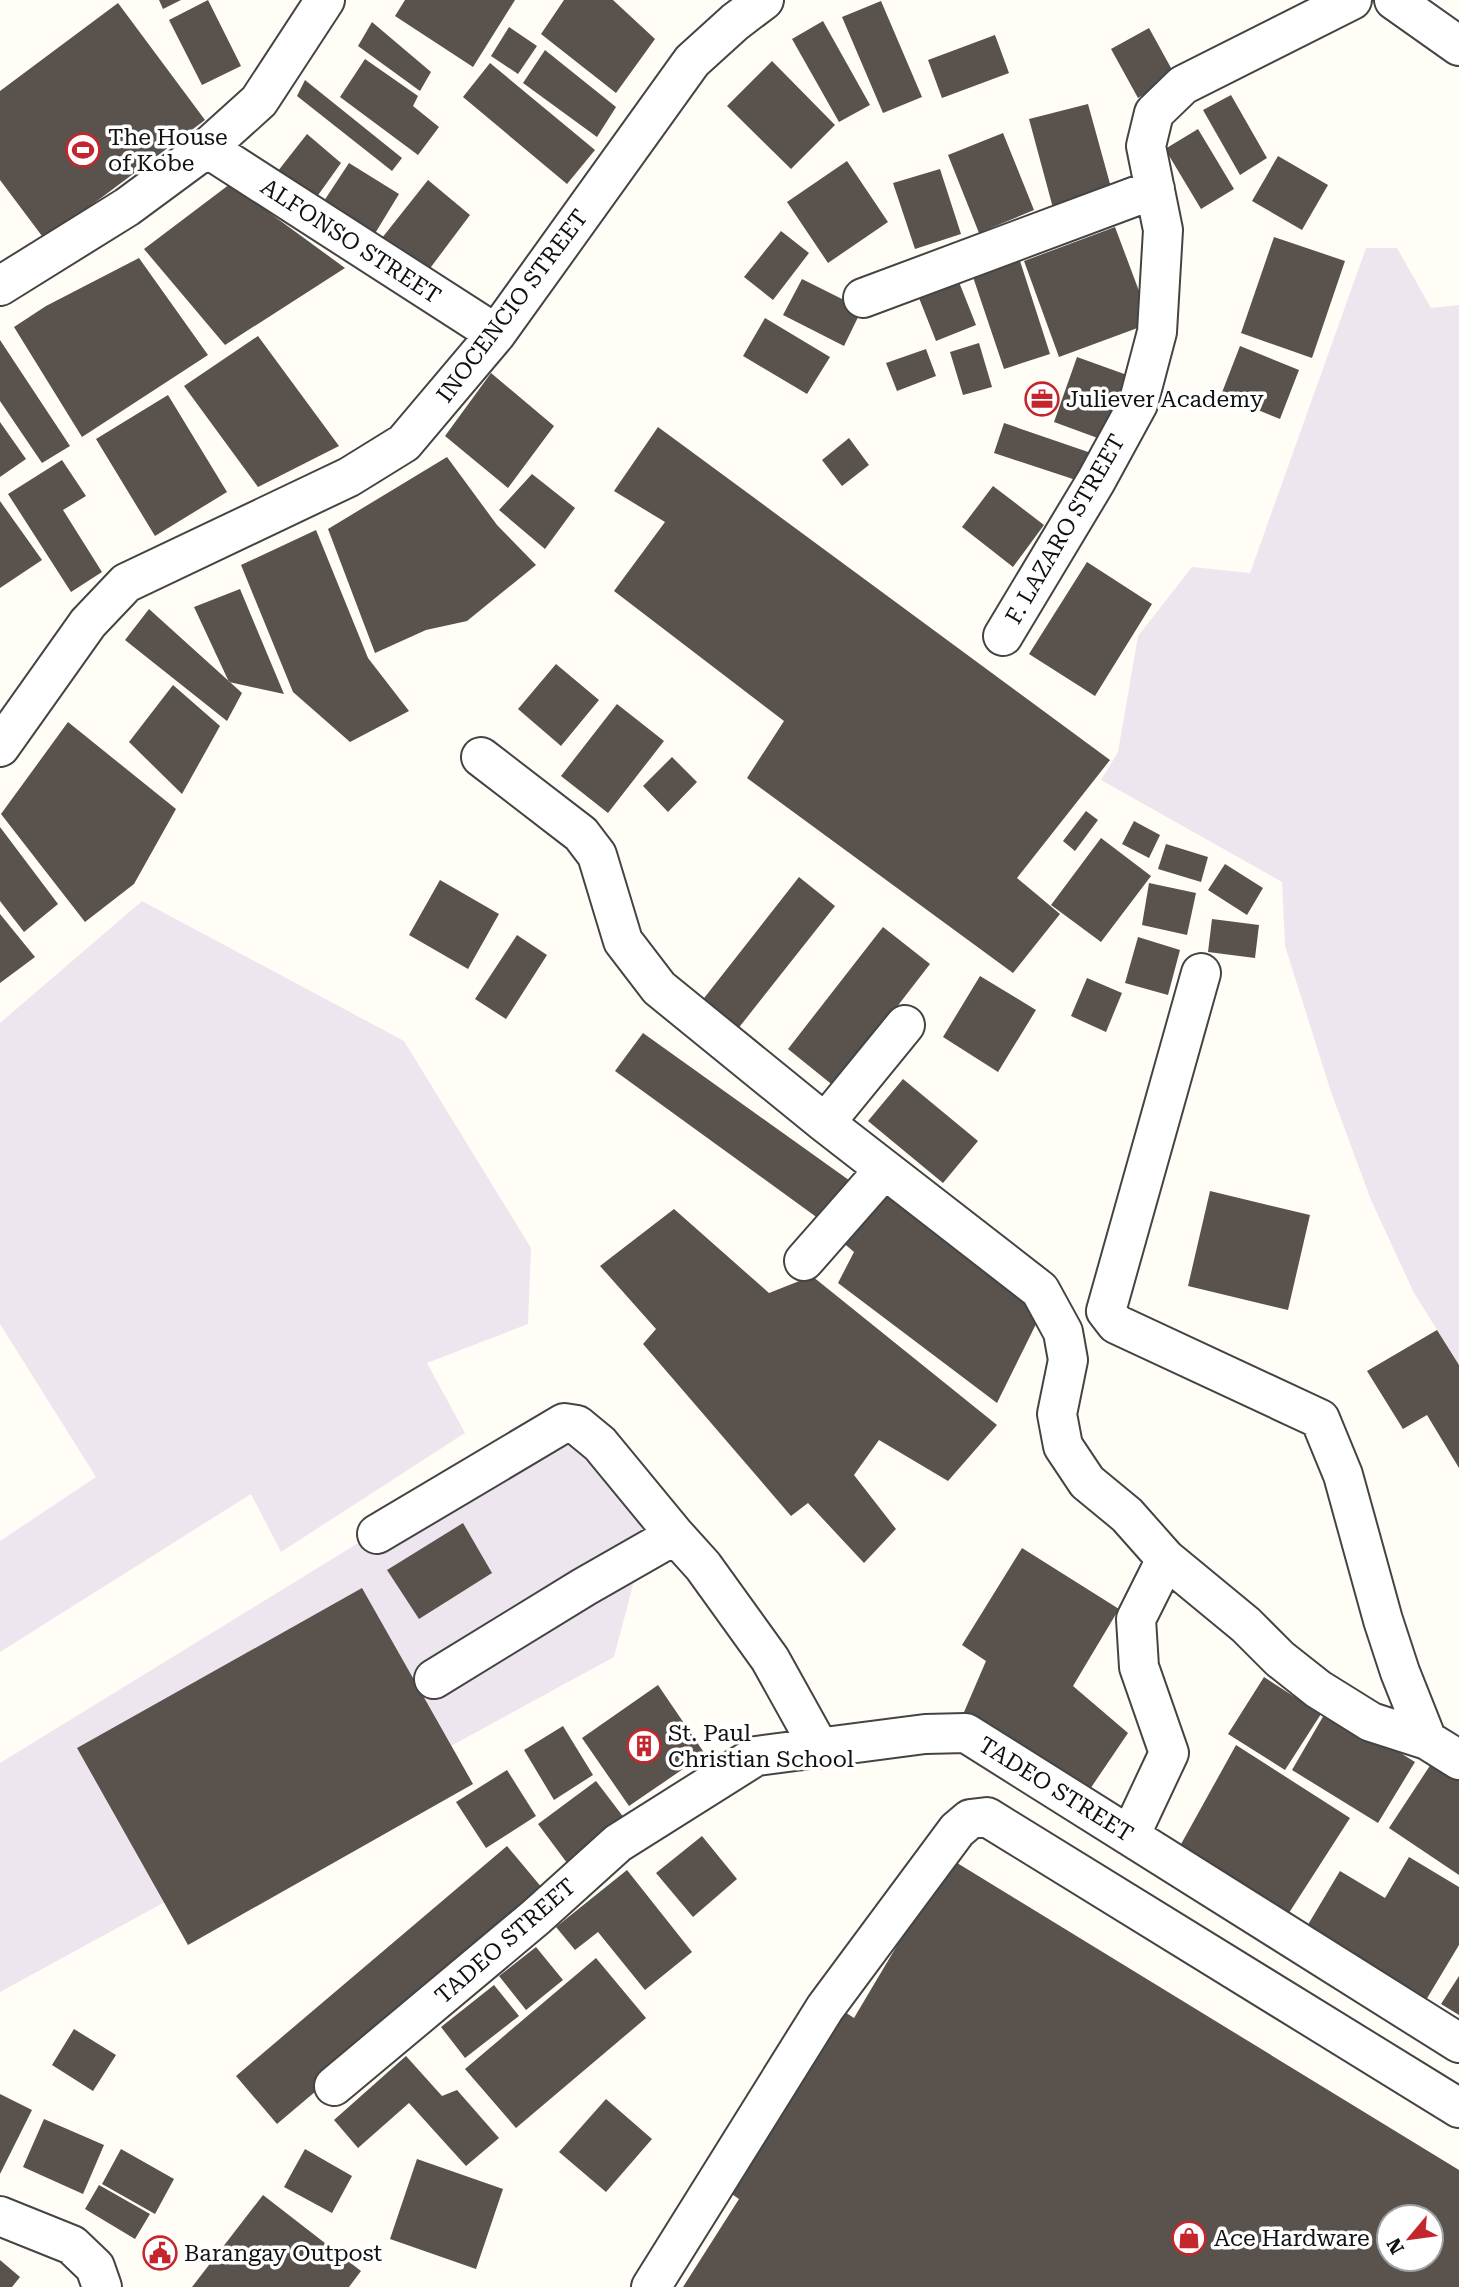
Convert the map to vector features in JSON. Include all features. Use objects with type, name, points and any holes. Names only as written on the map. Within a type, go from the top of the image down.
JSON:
[{"type":"street","points":[[0,286],[127,207],[206,148],[259,101],[325,0]]},
{"type":"street","name":"INOCENCIO STREET","points":[[0,747],[88,623],[127,583],[349,478],[404,443],[496,334],[692,61],[764,0]]},
{"type":"street","name":"F. LAZARO STREET","points":[[1003,636],[1097,481],[1138,404],[1157,332],[1163,230],[1146,146],[1154,113],[1183,85],[1352,0]]},
{"type":"street","points":[[1394,0],[1459,46]]},
{"type":"street","name":"ALFONSO STREET","points":[[206,148],[496,334]]},
{"type":"street","points":[[863,298],[1155,189]]},
{"type":"street","points":[[481,757],[581,834],[597,855],[624,941],[659,988],[884,1170],[1040,1290],[1063,1332],[1069,1360],[1056,1414],[1063,1446],[1087,1482],[1127,1515],[1166,1559],[1318,1689],[1371,1722],[1427,1740],[1459,1760]]},
{"type":"street","points":[[1201,972],[1106,1311],[1116,1324],[1320,1419],[1343,1475],[1360,1530],[1369,1573],[1400,1672],[1427,1740]]},
{"type":"street","points":[[825,1123],[905,1025]]},
{"type":"street","points":[[804,1261],[884,1170]]},
{"type":"street","points":[[377,1534],[564,1423],[577,1424],[600,1444],[703,1566],[770,1658],[820,1749]]},
{"type":"street","points":[[435,1679],[583,1587],[675,1535]]},
{"type":"street","points":[[1130,1836],[1169,1753],[1139,1667],[1136,1619],[1166,1559]]},
{"type":"street","name":"TADEO STREET","points":[[334,2086],[536,1917],[618,1843],[756,1755],[925,1734],[966,1734],[1459,2043]]},
{"type":"street","points":[[650,2287],[825,2008],[957,1830],[970,1819],[987,1817],[1459,2108]]},
{"type":"street","points":[[0,2216],[72,2245],[95,2267],[102,2287]]},
{"type":"shaded area","points":[[1366,248],[1397,248],[1431,308],[1459,305],[1459,1365],[1414,1293],[1371,1200],[1331,1092],[1285,946],[1282,882],[1101,780],[1118,752],[1138,636],[1192,567],[1250,573]]},
{"type":"shaded area","points":[[142,901],[404,1041],[531,1248],[528,1324],[427,1363],[465,1433],[281,1552],[251,1494],[0,1652],[0,1541],[96,1477],[0,1324],[0,1023]]},
{"type":"shaded area","points":[[578,1408],[655,1501],[614,1657],[0,1992],[0,1763]]},
{"type":"building","points":[[159,0],[181,0],[163,9]]},
{"type":"building","points":[[208,0],[241,66],[202,85],[169,20]]},
{"type":"building","points":[[405,0],[515,0],[473,67],[395,16]]},
{"type":"building","points":[[564,0],[613,0],[655,39],[616,93],[541,34]]},
{"type":"building","points":[[881,1],[922,97],[883,113],[842,17]]},
{"type":"building","name":"The House of Kobe","points":[[118,3],[205,120],[45,240],[0,180],[0,91]]},
{"type":"building","points":[[823,21],[870,105],[839,122],[792,39]]},
{"type":"building","points":[[372,22],[431,72],[420,91],[358,46]]},
{"type":"building","points":[[509,27],[537,46],[518,74],[491,56]]},
{"type":"building","points":[[1149,28],[1176,77],[1138,98],[1111,49]]},
{"type":"building","points":[[995,35],[1009,73],[942,98],[928,60]]},
{"type":"building","points":[[545,50],[616,107],[597,137],[523,83]]},
{"type":"building","points":[[365,59],[418,96],[413,106],[439,127],[418,155],[340,97]]},
{"type":"building","points":[[772,61],[835,125],[791,169],[727,106]]},
{"type":"building","points":[[490,63],[595,150],[567,184],[463,97]]},
{"type":"building","points":[[305,80],[402,158],[392,171],[297,96]]},
{"type":"building","points":[[1231,95],[1267,158],[1240,175],[1203,110]]},
{"type":"building","points":[[1088,104],[1112,191],[1053,208],[1029,119]]},
{"type":"building","points":[[1198,129],[1234,189],[1201,209],[1165,149]]},
{"type":"building","points":[[1003,133],[1034,210],[979,233],[948,155]]},
{"type":"building","points":[[307,134],[341,163],[311,205],[274,176]]},
{"type":"building","points":[[1278,156],[1328,185],[1302,230],[1252,201]]},
{"type":"building","points":[[847,161],[888,222],[828,263],[787,202]]},
{"type":"building","points":[[349,163],[399,194],[371,240],[320,207]]},
{"type":"building","points":[[940,169],[961,234],[915,249],[893,183]]},
{"type":"building","points":[[428,180],[470,215],[428,271],[382,238]]},
{"type":"building","points":[[230,184],[345,268],[225,345],[144,249]]},
{"type":"building","points":[[1115,227],[1151,323],[1059,357],[1024,261]]},
{"type":"building","points":[[781,231],[809,253],[773,300],[744,277]]},
{"type":"building","points":[[1274,237],[1345,261],[1312,358],[1241,333]]},
{"type":"building","points":[[139,258],[208,355],[82,437],[14,327],[46,306]]},
{"type":"building","points":[[1020,261],[1050,354],[1004,369],[973,277]]},
{"type":"building","points":[[802,279],[862,309],[844,346],[783,315]]},
{"type":"building","points":[[959,282],[976,325],[936,341],[919,298]]},
{"type":"building","points":[[765,318],[830,357],[807,394],[743,356]]},
{"type":"building","points":[[258,336],[339,446],[258,487],[184,386]]},
{"type":"building","points":[[0,340],[70,446],[42,463],[0,401]]},
{"type":"building","points":[[979,343],[992,387],[963,395],[950,352]]},
{"type":"building","points":[[1240,346],[1299,370],[1280,419],[1221,395]]},
{"type":"building","points":[[926,349],[936,376],[897,391],[886,363]]},
{"type":"building","points":[[1077,357],[1127,375],[1103,440],[1054,422]]},
{"type":"building","points":[[491,373],[554,426],[508,488],[445,436]]},
{"type":"building","points":[[168,395],[227,492],[155,536],[96,439]]},
{"type":"building","points":[[0,422],[26,459],[0,477]]},
{"type":"building","points":[[1004,423],[1094,454],[1085,483],[994,453]]},
{"type":"building","points":[[658,427],[1110,760],[1017,878],[1060,914],[1013,973],[747,778],[784,721],[614,591],[665,522],[614,491]]},
{"type":"building","points":[[849,438],[869,465],[842,486],[822,460]]},
{"type":"building","points":[[447,457],[497,525],[536,565],[467,621],[426,630],[375,653],[328,529]]},
{"type":"building","points":[[62,460],[86,496],[63,510],[102,572],[71,592],[8,494]]},
{"type":"building","points":[[532,474],[575,508],[545,549],[499,510]]},
{"type":"building","points":[[993,486],[1044,525],[1013,567],[962,527]]},
{"type":"building","points":[[0,501],[42,560],[0,588]]},
{"type":"building","points":[[316,530],[368,658],[409,711],[350,742],[293,692],[241,565]]},
{"type":"building","points":[[1087,562],[1152,604],[1095,696],[1029,654]]},
{"type":"building","points":[[240,589],[284,694],[229,682],[194,607]]},
{"type":"building","points":[[149,609],[242,693],[227,721],[125,640]]},
{"type":"building","points":[[556,664],[599,700],[561,746],[518,709]]},
{"type":"building","points":[[173,685],[220,726],[182,794],[129,742]]},
{"type":"building","points":[[617,704],[664,741],[608,813],[561,776]]},
{"type":"building","points":[[68,722],[176,809],[134,884],[85,922],[1,814]]},
{"type":"building","points":[[672,757],[697,782],[668,812],[643,786]]},
{"type":"building","points":[[1086,811],[1098,820],[1075,851],[1063,841]]},
{"type":"building","points":[[1134,821],[1160,835],[1149,858],[1122,844]]},
{"type":"building","points":[[0,827],[58,904],[24,932],[0,901]]},
{"type":"building","points":[[1101,838],[1151,876],[1101,942],[1051,905]]},
{"type":"building","points":[[1166,844],[1208,857],[1201,882],[1158,869]]},
{"type":"building","points":[[1225,864],[1263,888],[1247,915],[1208,890]]},
{"type":"building","points":[[799,877],[835,906],[737,1030],[701,1002]]},
{"type":"building","points":[[440,880],[499,914],[468,969],[409,935]]},
{"type":"building","points":[[1149,883],[1196,893],[1187,935],[1142,925]]},
{"type":"building","points":[[0,914],[35,957],[0,983]]},
{"type":"building","points":[[1212,919],[1259,925],[1255,958],[1208,952]]},
{"type":"building","points":[[883,927],[930,964],[835,1087],[788,1049]]},
{"type":"building","points":[[517,935],[547,955],[506,1019],[475,999]]},
{"type":"building","points":[[1138,937],[1180,950],[1168,995],[1125,983]]},
{"type":"building","points":[[980,976],[1036,1010],[998,1072],[943,1037]]},
{"type":"building","points":[[1087,978],[1122,993],[1106,1032],[1071,1016]]},
{"type":"building","points":[[643,1033],[853,1183],[826,1224],[615,1071]]},
{"type":"building","points":[[903,1079],[978,1141],[943,1183],[868,1121]]},
{"type":"building","points":[[885,1190],[1041,1314],[997,1403],[838,1283],[854,1252],[840,1240]]},
{"type":"building","points":[[1210,1191],[1310,1215],[1288,1310],[1188,1286]]},
{"type":"building","points":[[674,1209],[769,1293],[812,1276],[997,1425],[948,1481],[879,1440],[854,1475],[896,1529],[864,1563],[808,1503],[791,1516],[643,1344],[656,1329],[600,1266]]},
{"type":"building","points":[[1437,1330],[1459,1365],[1459,1468],[1427,1415],[1403,1429],[1367,1371]]},
{"type":"building","points":[[463,1523],[492,1573],[419,1619],[387,1570]]},
{"type":"building","points":[[1022,1548],[1119,1609],[1073,1686],[1128,1733],[1086,1795],[961,1719],[986,1661],[962,1645]]},
{"type":"building","points":[[362,1588],[473,1784],[188,1945],[77,1748]]},
{"type":"building","points":[[1264,1677],[1321,1714],[1285,1770],[1228,1734]]},
{"type":"building","name":"St. Paul Christian School","points":[[658,1685],[705,1754],[629,1806],[582,1738]]},
{"type":"building","points":[[1328,1708],[1415,1762],[1378,1823],[1292,1770]]},
{"type":"building","points":[[563,1726],[593,1775],[554,1800],[524,1750]]},
{"type":"building","points":[[1236,1745],[1350,1818],[1287,1916],[1180,1846]]},
{"type":"building","points":[[1433,1761],[1459,1779],[1459,1875],[1389,1828]]},
{"type":"building","points":[[507,1770],[536,1816],[486,1848],[456,1802]]},
{"type":"building","points":[[596,1781],[628,1823],[570,1867],[538,1824]]},
{"type":"building","points":[[702,1836],[737,1879],[693,1917],[656,1873]]},
{"type":"building","points":[[507,1846],[548,1895],[277,2124],[236,2076]]},
{"type":"building","points":[[1409,1857],[1459,1887],[1459,1945],[1423,2005],[1303,1933],[1340,1871],[1385,1898]]},
{"type":"building","points":[[949,1858],[1459,2170],[1459,2287],[683,2287],[739,2199],[701,2173],[816,1993],[854,2018]]},
{"type":"building","points":[[627,1870],[692,1952],[645,1990],[598,1932],[575,1950],[556,1927]]},
{"type":"building","points":[[536,1947],[563,1980],[526,2010],[499,1976]]},
{"type":"building","points":[[596,1958],[646,2018],[516,2128],[465,2069]]},
{"type":"building","points":[[1459,1976],[1459,2015],[1441,2004]]},
{"type":"building","points":[[494,1985],[519,2016],[465,2058],[441,2027]]},
{"type":"building","points":[[74,2029],[116,2055],[93,2091],[52,2065]]},
{"type":"building","points":[[406,2056],[442,2096],[457,2090],[499,2138],[466,2166],[409,2103],[358,2148],[334,2120]]},
{"type":"building","points":[[0,2094],[32,2110],[0,2174]]},
{"type":"building","points":[[606,2099],[652,2139],[606,2192],[559,2152]]},
{"type":"building","points":[[44,2119],[104,2145],[83,2194],[23,2167]]},
{"type":"building","points":[[121,2149],[174,2179],[155,2214],[102,2184]]},
{"type":"building","points":[[305,2149],[352,2176],[332,2213],[284,2187]]},
{"type":"building","points":[[417,2159],[503,2189],[476,2269],[390,2239]]},
{"type":"building","points":[[99,2185],[150,2214],[135,2239],[85,2209]]},
{"type":"building","points":[[263,2195],[361,2271],[349,2287],[192,2287]]},
{"type":"building","points":[[0,2260],[20,2277],[12,2287],[0,2287]]},
{"type":"place","name":"The House of Kobe","points":[[83,150]]},
{"type":"place","name":"Juliever Academy","points":[[1042,399]]},
{"type":"place","name":"St. Paul Christian School","points":[[644,1746]]},
{"type":"place","name":"Ace Hardware","points":[[1189,2238]]},
{"type":"place","name":"Barangay Outpost","points":[[160,2253]]}]
